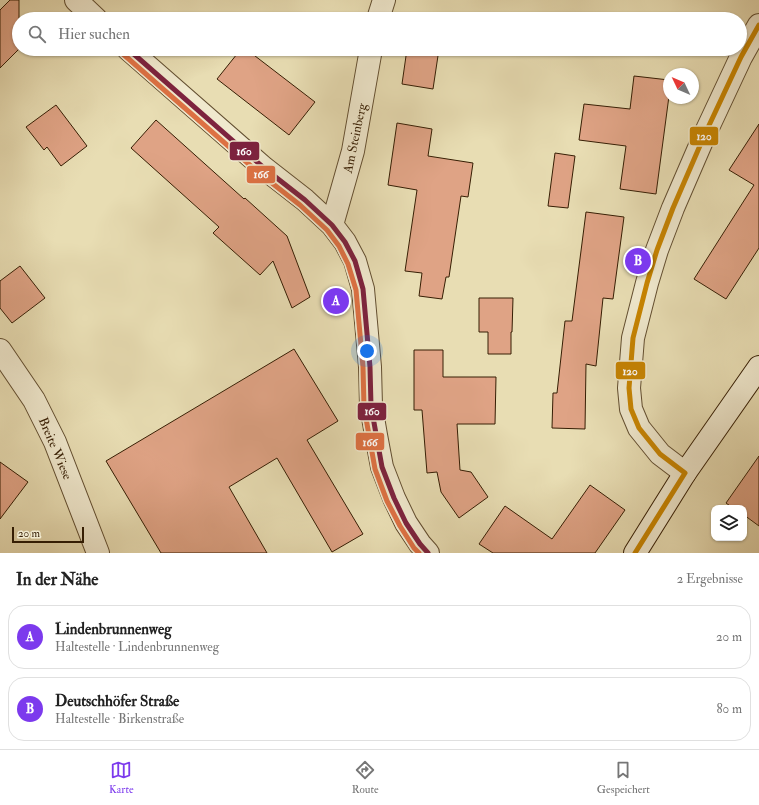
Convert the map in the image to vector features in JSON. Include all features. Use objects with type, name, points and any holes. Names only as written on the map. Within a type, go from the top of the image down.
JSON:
[{"type":"street","points":[[76,0],[89,12]]},
{"type":"street","points":[[380,12],[384,0]]},
{"type":"street","points":[[747,46],[759,25]]},
{"type":"street","points":[[136,56],[264,168],[305,200],[332,225],[345,242],[355,261],[363,289],[372,406],[382,467],[418,550]]},
{"type":"street","name":"Am Steinberg","points":[[332,225],[353,152],[370,56]]},
{"type":"street","points":[[685,473],[660,454],[638,428],[632,409],[629,388],[633,338],[657,250],[673,208],[705,134],[742,56]]},
{"type":"street","name":"Breite Wiese","points":[[0,350],[34,400],[52,435],[98,553]]},
{"type":"street","points":[[635,553],[685,473],[759,367]]},
{"type":"building","points":[[10,0],[19,0],[19,12],[12,12],[12,56],[0,68],[0,10]]},
{"type":"building","points":[[235,56],[255,56],[315,102],[289,135],[217,79]]},
{"type":"building","points":[[406,56],[438,56],[433,89],[402,84]]},
{"type":"building","points":[[634,76],[663,79],[663,104],[668,104],[656,194],[620,189],[626,146],[579,140],[584,104],[630,109]]},
{"type":"building","points":[[56,105],[87,146],[61,166],[47,147],[44,150],[26,127]]},
{"type":"building","points":[[156,120],[287,236],[310,297],[292,308],[273,261],[260,275],[213,233],[219,227],[131,148]]},
{"type":"building","points":[[397,123],[432,129],[428,156],[473,163],[468,197],[461,196],[449,277],[446,277],[442,299],[419,296],[422,273],[405,271],[417,190],[388,185]]},
{"type":"building","points":[[759,124],[759,248],[726,299],[694,279],[754,185],[729,170]]},
{"type":"building","points":[[555,153],[575,156],[568,208],[548,206]]},
{"type":"building","points":[[586,212],[624,217],[613,299],[603,298],[596,366],[586,364],[585,429],[552,428],[553,393],[557,393],[565,321],[572,321]]},
{"type":"building","points":[[20,266],[45,298],[12,323],[0,308],[0,281]]},
{"type":"building","points":[[479,298],[513,298],[511,354],[488,354],[488,332],[479,332]]},
{"type":"building","points":[[294,349],[338,421],[307,440],[363,534],[332,552],[277,458],[229,487],[267,553],[161,553],[106,461]]},
{"type":"building","points":[[414,350],[443,350],[443,377],[496,377],[495,424],[457,424],[460,470],[471,472],[488,497],[459,518],[441,492],[437,472],[427,473],[422,410],[414,410]]},
{"type":"building","points":[[759,456],[759,526],[747,517],[747,505],[729,505],[726,503]]},
{"type":"building","points":[[0,462],[28,482],[0,519]]},
{"type":"building","points":[[590,485],[625,510],[595,553],[493,553],[479,544],[505,506],[552,539]]},
{"type":"transit line","name":"120","points":[[747,46],[759,25]]},
{"type":"transit line","name":"166","points":[[125,56],[259,173],[300,205],[327,230],[339,246],[348,264],[356,290],[363,367],[364,407],[375,469],[387,501],[400,526],[414,548],[419,553]]},
{"type":"transit line","name":"160","points":[[136,56],[264,168],[305,200],[332,225],[345,242],[355,261],[363,289],[370,367],[371,406],[382,467],[406,523],[428,553]]},
{"type":"transit line","name":"120","points":[[685,473],[660,454],[639,428],[631,409],[629,388],[633,338],[657,250],[673,208],[705,134],[742,56]]},
{"type":"transit line","name":"120","points":[[635,553],[685,473]]},
{"type":"place","name":"Deutschhöfer Straße","points":[[638,261]]},
{"type":"place","name":"Lindenbrunnenweg","points":[[336,301]]}]
